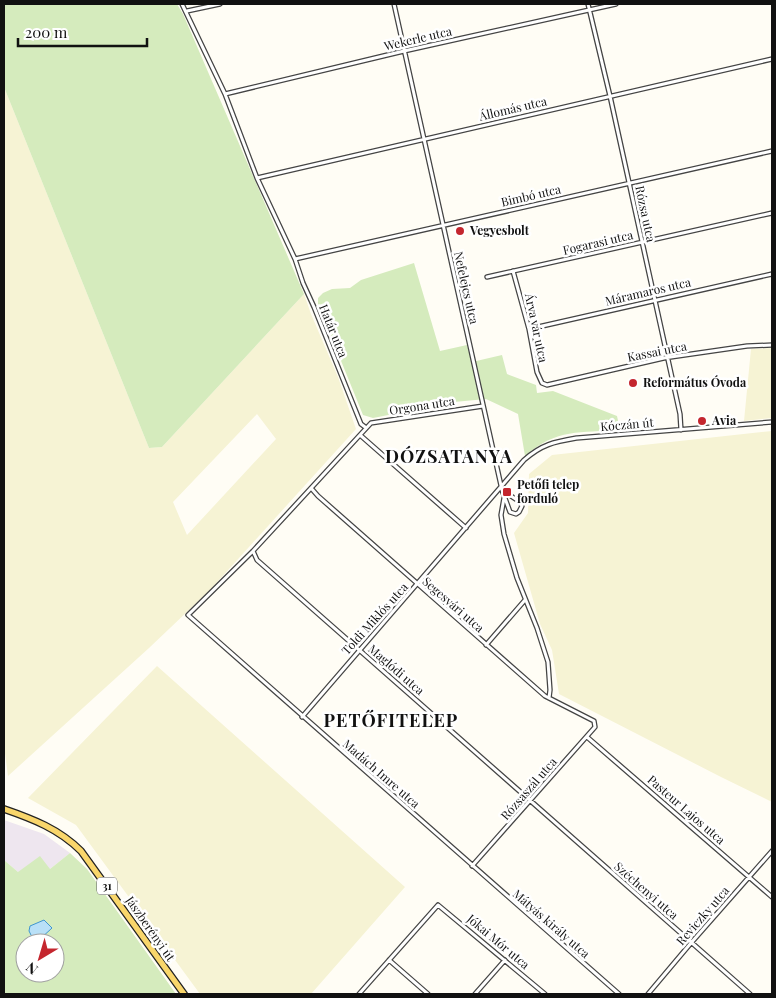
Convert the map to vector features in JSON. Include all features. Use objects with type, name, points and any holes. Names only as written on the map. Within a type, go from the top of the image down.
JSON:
[{"type":"main road","name":"Jászberényi út","points":[[4,810],[30,817],[46,824],[72,842],[81,851],[184,994]]},
{"type":"street","name":"Határ utca","points":[[182,4],[225,94],[257,178],[295,259],[343,382],[361,424],[365,427]]},
{"type":"street","points":[[187,11],[220,4]]},
{"type":"street","name":"Nefelejcs utca","points":[[394,4],[504,496]]},
{"type":"street","name":"Rózsa utca","points":[[588,4],[680,414],[681,430]]},
{"type":"street","name":"Wekerle utca","points":[[225,94],[404,51],[616,4]]},
{"type":"street","name":"Állomás utca","points":[[257,178],[772,59]]},
{"type":"street","name":"Bimbó utca","points":[[295,259],[772,151]]},
{"type":"street","name":"Fogarasi utca","points":[[487,277],[772,213]]},
{"type":"street","name":"Árva vár utca","points":[[513,271],[539,379],[547,385]]},
{"type":"street","name":"Máramaros utca","points":[[528,328],[772,274]]},
{"type":"street","name":"Kassai utca","points":[[547,385],[667,358],[747,346],[772,345]]},
{"type":"street","name":"Orgona utca","points":[[365,427],[371,423],[483,406]]},
{"type":"street","name":"Kóczán út","points":[[502,489],[524,460],[539,448],[553,442],[578,438],[772,422]]},
{"type":"street","points":[[252,551],[360,436],[365,427]]},
{"type":"street","points":[[360,436],[466,528]]},
{"type":"street","name":"Segesvári utca","points":[[311,488],[417,585],[549,698],[594,721]]},
{"type":"street","points":[[502,489],[520,502],[522,506],[519,512],[516,514],[510,512],[504,496]]},
{"type":"street","name":"Toldi Miklós utca","points":[[302,717],[502,489]]},
{"type":"street","points":[[504,496],[501,515],[504,534],[548,662],[549,698]]},
{"type":"street","name":"Madách Imre utca","points":[[252,551],[188,615],[472,866]]},
{"type":"street","name":"Maglódi utca","points":[[252,551],[258,560],[531,800]]},
{"type":"street","points":[[486,645],[526,600]]},
{"type":"street","name":"Rózsaszál utca","points":[[472,866],[595,727],[594,721]]},
{"type":"street","name":"Pasteur Lajos utca","points":[[587,736],[772,897]]},
{"type":"street","name":"Széchenyi utca","points":[[531,800],[750,994]]},
{"type":"street","name":"Reviczky utca","points":[[648,994],[772,851]]},
{"type":"street","name":"Mátyás király utca","points":[[472,866],[619,994]]},
{"type":"street","name":"Jókai Mór utca","points":[[388,960],[438,905],[545,994]]},
{"type":"street","points":[[359,994],[388,960],[428,994]]},
{"type":"street","points":[[475,994],[505,960]]},
{"type":"shaded area","points":[[4,87],[149,448],[162,447],[304,294],[338,377],[356,429],[210,590],[8,776],[4,746]],"holes":[[[257,414],[276,439],[187,535],[173,502]]]},
{"type":"shaded area","points":[[772,348],[772,418],[744,421],[751,349]]},
{"type":"shaded area","points":[[772,431],[772,802],[559,694],[552,650],[540,624],[514,533],[528,513],[529,474],[552,455]]},
{"type":"shaded area","points":[[157,666],[405,887],[311,994],[200,994],[76,825],[28,798]]},
{"type":"shaded area","points":[[4,820],[44,834],[70,853],[50,869],[18,872],[4,860]]},
{"type":"green space","points":[[4,4],[177,4],[304,294],[162,447],[149,448],[4,87]]},
{"type":"green space","points":[[414,263],[440,351],[467,345],[472,362],[502,355],[507,374],[536,385],[537,393],[553,391],[617,416],[620,430],[581,432],[559,436],[537,447],[525,456],[518,414],[486,399],[454,402],[373,418],[363,415],[318,304],[318,298],[323,293],[332,289],[350,288],[361,280]]},
{"type":"green space","points":[[70,853],[87,869],[176,994],[4,994],[4,860],[18,872],[40,856],[50,869]]},
{"type":"water","points":[[44,920],[52,928],[47,933],[30,933],[30,926]]},
{"type":"place","name":"Vegyesbolt","points":[[460,231]]},
{"type":"place","name":"Református Óvoda","points":[[633,383]]},
{"type":"place","name":"Avia","points":[[702,421]]},
{"type":"place","name":"Petőfi telep forduló","points":[[507,492]]},
{"type":"district","name":"DÓZSATANYA","points":[[449,457]]},
{"type":"district","name":"PETŐFITELEP","points":[[391,721]]}]
